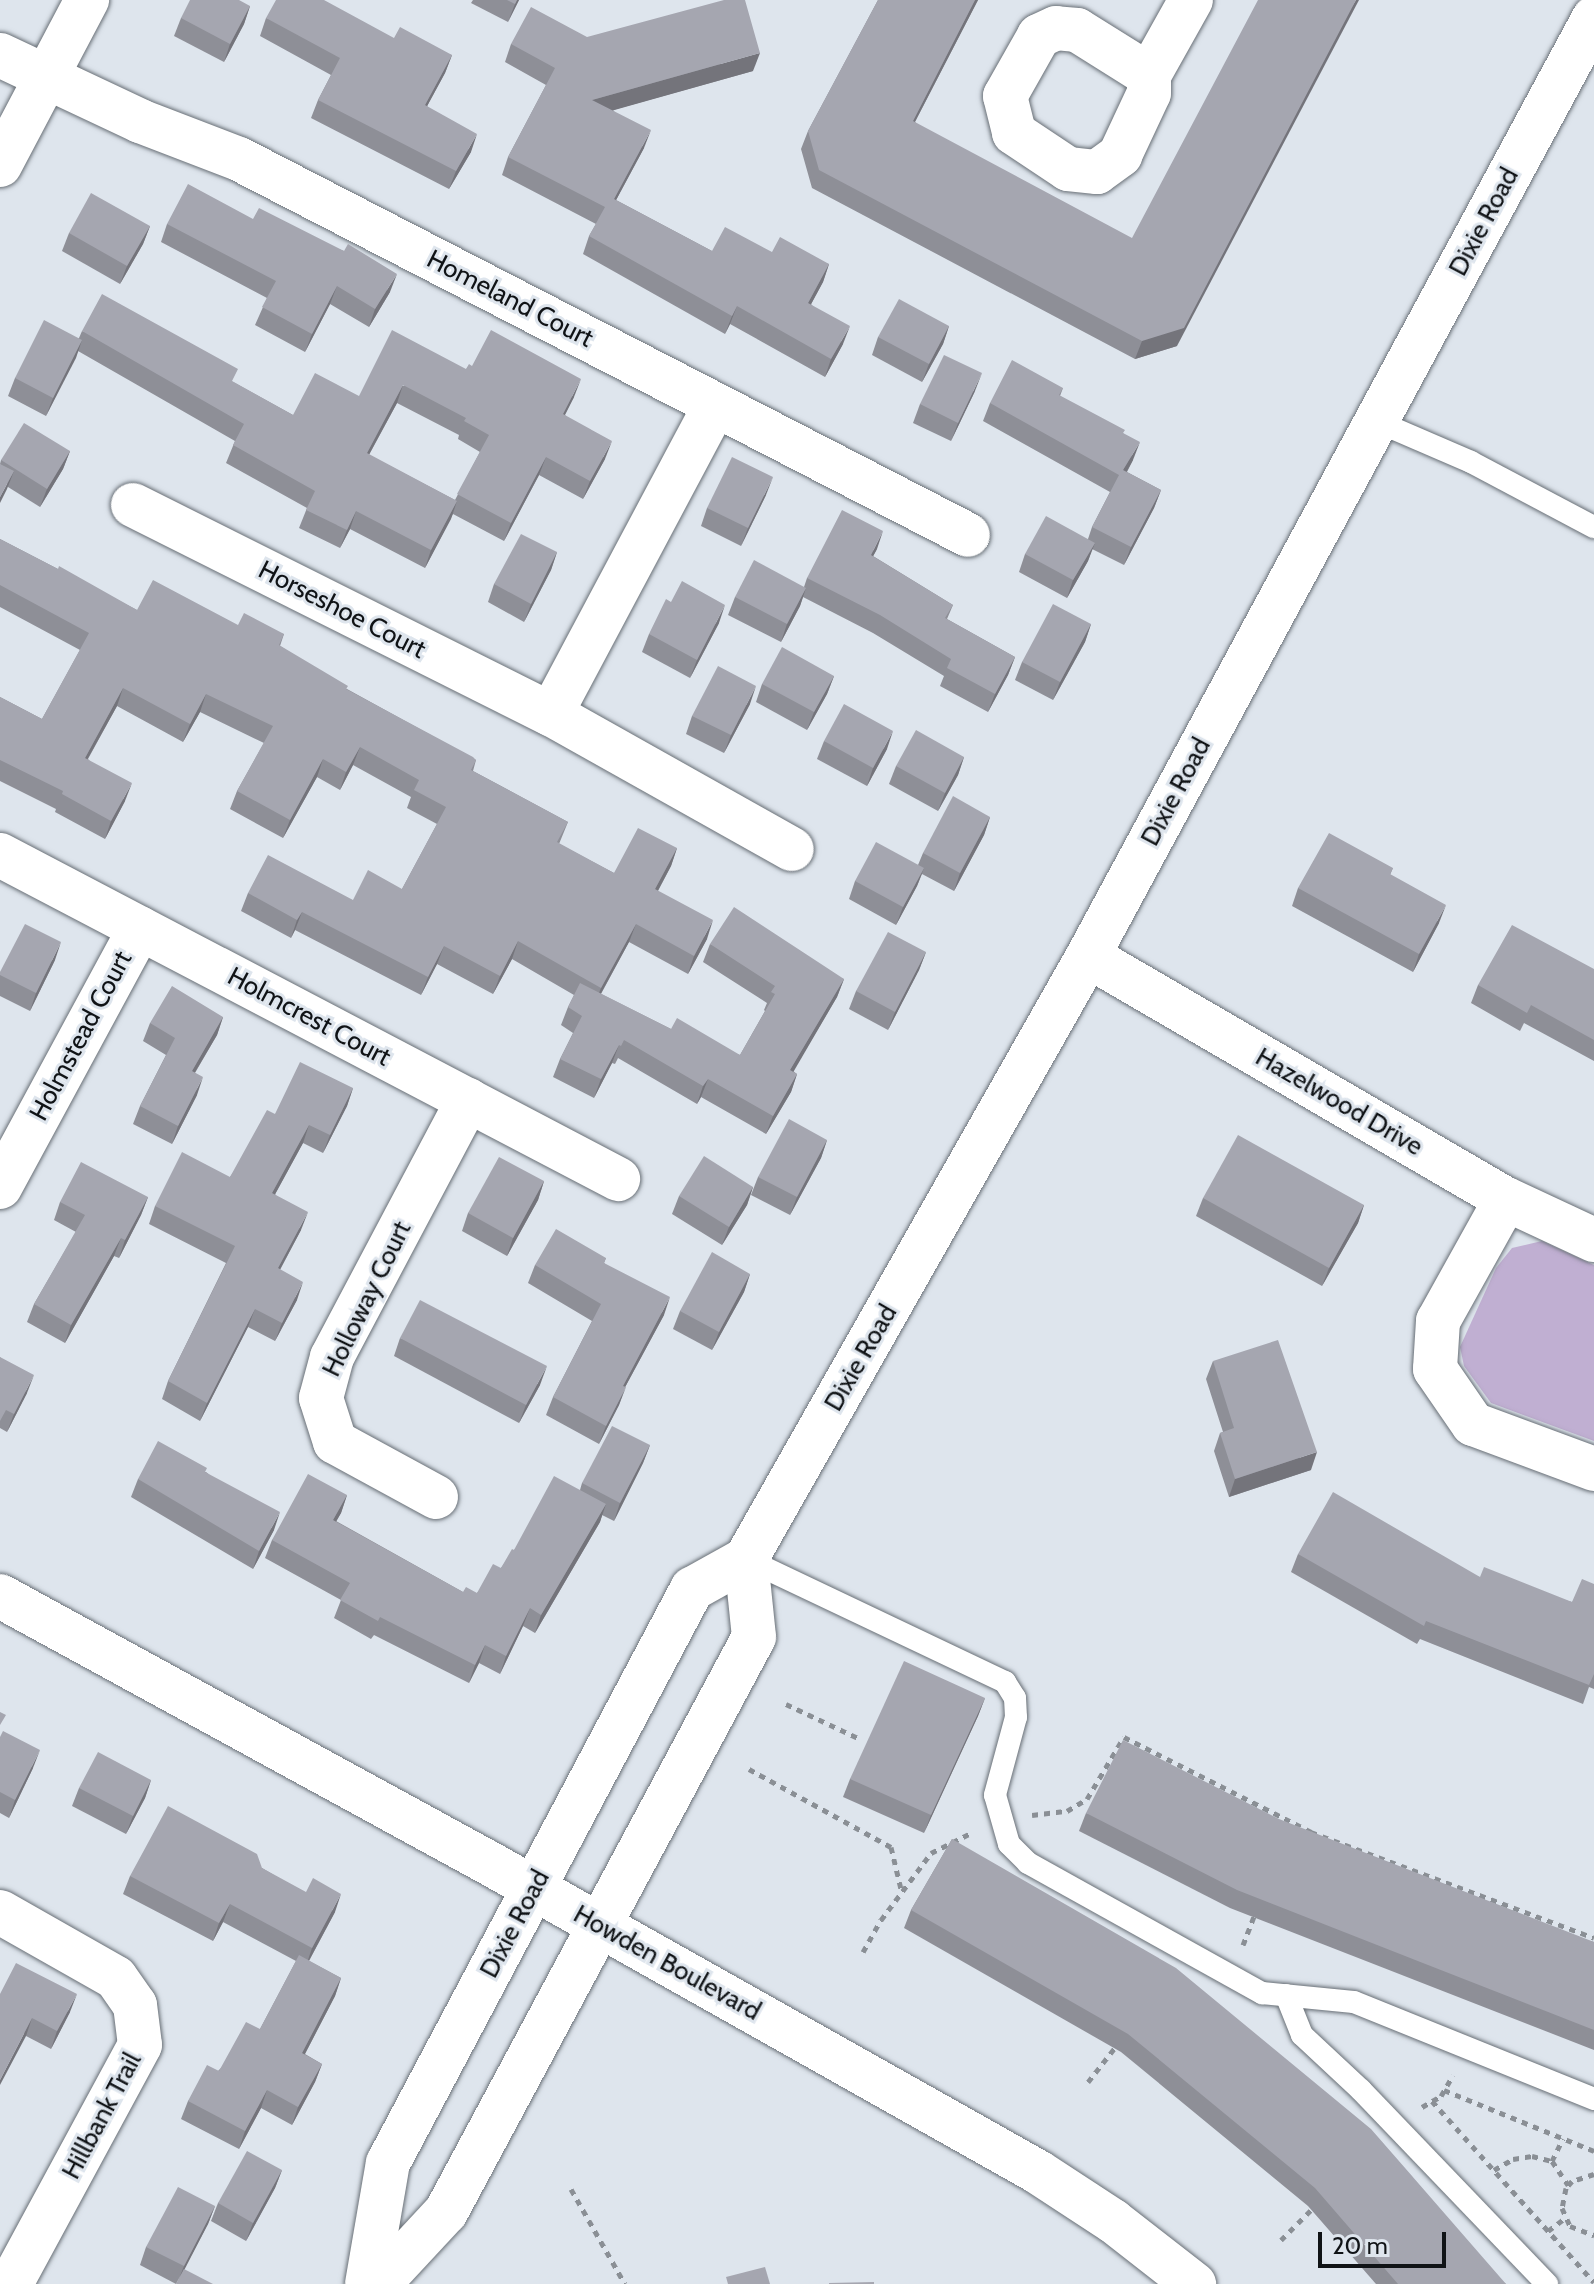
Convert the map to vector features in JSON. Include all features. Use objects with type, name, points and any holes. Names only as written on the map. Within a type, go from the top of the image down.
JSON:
[{"type":"street","points":[[0,165],[87,0]]},
{"type":"street","points":[[1149,75],[1191,0]]},
{"type":"street","name":"Dixie Road","points":[[367,2284],[388,2163],[692,1589],[746,1559],[1088,956],[1594,18]]},
{"type":"street","name":"Homeland Court","points":[[0,55],[140,121],[239,159],[968,535]]},
{"type":"street","points":[[551,714],[715,405]]},
{"type":"street","name":"Horseshoe Court","points":[[133,505],[551,714],[792,849]]},
{"type":"street","name":"Holmcrest Court","points":[[0,855],[618,1179]]},
{"type":"street","name":"Holmstead Court","points":[[0,1187],[140,928]]},
{"type":"street","name":"Hazelwood Drive","points":[[1088,956],[1506,1199],[1594,1240]]},
{"type":"street","name":"Holloway Court","points":[[436,1497],[335,1442],[321,1398],[332,1357],[468,1100]]},
{"type":"street","points":[[1506,1199],[1438,1321],[1435,1369],[1473,1424],[1594,1469]]},
{"type":"street","points":[[379,2284],[446,2212],[754,1637],[746,1559]]},
{"type":"street","name":"Howden Boulevard","points":[[0,1596],[534,1888],[1038,2172],[1113,2221],[1194,2284]]},
{"type":"street","name":"Hillbank Trail","points":[[0,1912],[116,1978],[135,2005],[140,2045],[11,2284]]},
{"type":"lane","points":[[1376,421],[1471,462],[1594,527]]},
{"type":"lane","points":[[746,1559],[1005,1682],[1015,1698],[1016,1717],[995,1795],[1000,1823],[1009,1844],[1028,1863],[1262,1993],[1354,2002],[1594,2099]]},
{"type":"lane","points":[[1286,1995],[1302,2035],[1394,2125],[1547,2284]]},
{"type":"path","points":[[786,1704],[860,1739]]},
{"type":"path","points":[[863,1952],[881,1920],[931,1853],[959,1837],[1000,1823],[1067,1811],[1087,1799],[1124,1737],[1291,1821],[1594,1938]]},
{"type":"path","points":[[749,1769],[891,1847],[902,1894]]},
{"type":"path","points":[[1286,1836],[1291,1821]]},
{"type":"path","points":[[1231,1976],[1259,1906]]},
{"type":"path","points":[[1522,1925],[1527,1911]]},
{"type":"path","points":[[1088,2082],[1125,2035]]},
{"type":"path","points":[[1394,2125],[1444,2090],[1469,2048]]},
{"type":"path","points":[[1444,2090],[1594,2151]]},
{"type":"path","points":[[1432,2101],[1594,2282]]},
{"type":"path","points":[[1552,2161],[1563,2138]]},
{"type":"path","points":[[1494,2170],[1513,2159],[1532,2156],[1552,2161],[1568,2185]]},
{"type":"path","points":[[1594,2174],[1581,2176],[1568,2185],[1562,2198],[1565,2218],[1578,2232],[1594,2235]]},
{"type":"path","points":[[571,2189],[625,2284]]},
{"type":"path","points":[[1281,2240],[1322,2198]]},
{"type":"path","points":[[1548,2231],[1565,2218]]},
{"type":"shaded area","points":[[1542,1241],[1594,1265],[1594,1441],[1491,1403],[1464,1366],[1460,1347],[1496,1268],[1512,1248]]},
{"type":"building","points":[[190,0],[239,0],[250,6],[230,44],[181,18]]},
{"type":"building","points":[[276,0],[324,0],[394,38],[400,27],[452,55],[425,105],[477,134],[456,171],[318,100],[340,58],[266,18]]},
{"type":"building","points":[[724,0],[745,0],[760,53],[592,100],[651,130],[614,199],[712,251],[725,227],[772,252],[780,237],[829,264],[808,303],[850,326],[831,359],[737,306],[732,316],[589,236],[605,207],[508,157],[555,68],[511,44],[531,7],[587,37]]},
{"type":"building","points":[[878,0],[975,0],[913,121],[1132,238],[1258,0],[1356,0],[1184,328],[1142,341],[819,170],[808,131]]},
{"type":"building","points":[[188,184],[253,219],[259,208],[344,251],[348,244],[397,274],[375,309],[337,286],[312,334],[262,307],[276,281],[167,224]]},
{"type":"building","points":[[91,193],[150,226],[127,266],[69,233]]},
{"type":"building","points":[[102,294],[238,369],[232,381],[293,415],[315,373],[359,396],[392,330],[466,369],[469,364],[472,366],[491,330],[581,379],[563,414],[612,441],[590,481],[546,457],[511,523],[457,494],[489,435],[464,421],[466,418],[403,385],[367,453],[457,501],[431,550],[356,511],[347,530],[306,510],[315,491],[233,445],[244,424],[82,331]]},
{"type":"building","points":[[899,299],[949,326],[929,364],[878,337]]},
{"type":"building","points":[[44,320],[82,340],[53,398],[15,378]]},
{"type":"building","points":[[944,355],[982,373],[958,423],[920,404]]},
{"type":"building","points":[[1012,360],[1063,388],[1059,395],[1125,430],[1123,433],[1140,442],[1123,470],[1161,490],[1131,547],[1092,527],[1119,475],[990,403]]},
{"type":"building","points":[[24,423],[70,451],[47,489],[1,460]]},
{"type":"building","points":[[732,457],[773,477],[748,528],[707,508]]},
{"type":"building","points":[[0,464],[14,471],[0,497]]},
{"type":"building","points":[[842,510],[883,531],[871,555],[953,605],[945,618],[1015,657],[995,694],[947,668],[951,659],[880,615],[807,578]]},
{"type":"building","points":[[1046,516],[1095,543],[1073,580],[1025,554]]},
{"type":"building","points":[[521,534],[557,552],[531,604],[494,584]]},
{"type":"building","points":[[0,539],[58,569],[59,566],[137,610],[153,580],[238,625],[244,613],[284,634],[279,645],[348,686],[346,689],[473,757],[476,760],[471,770],[568,822],[557,842],[614,873],[638,828],[677,848],[655,889],[713,920],[694,956],[636,924],[601,988],[518,941],[500,976],[444,946],[428,977],[302,912],[297,920],[248,893],[268,855],[353,900],[368,870],[402,889],[446,807],[414,790],[419,780],[360,747],[346,772],[323,759],[290,820],[237,791],[273,726],[206,694],[190,724],[123,688],[85,758],[132,783],[111,821],[62,794],[63,791],[0,760],[0,697],[42,719],[89,633],[0,585]]},
{"type":"building","points":[[754,560],[806,588],[787,624],[735,597]]},
{"type":"building","points":[[682,581],[725,605],[697,660],[649,634],[666,599],[671,602]]},
{"type":"building","points":[[1053,604],[1091,624],[1060,682],[1022,662]]},
{"type":"building","points":[[782,647],[834,676],[814,712],[762,684]]},
{"type":"building","points":[[718,666],[756,686],[731,735],[692,716]]},
{"type":"building","points":[[844,704],[893,731],[873,768],[824,741]]},
{"type":"building","points":[[916,730],[964,757],[945,793],[896,766]]},
{"type":"building","points":[[953,796],[990,817],[960,873],[923,853]]},
{"type":"building","points":[[1329,833],[1393,868],[1390,874],[1446,905],[1419,954],[1298,888]]},
{"type":"building","points":[[876,842],[924,868],[903,907],[855,881]]},
{"type":"building","points":[[734,907],[844,979],[790,1070],[797,1074],[773,1116],[708,1079],[703,1086],[624,1040],[601,1079],[560,1059],[582,1016],[568,1007],[580,983],[671,1029],[677,1018],[740,1055],[775,994],[771,992],[775,986],[710,944]]},
{"type":"building","points":[[25,924],[61,942],[36,993],[0,975]]},
{"type":"building","points":[[1512,925],[1594,969],[1594,1040],[1531,1005],[1527,1013],[1478,985]]},
{"type":"building","points":[[888,932],[926,952],[895,1012],[856,991]]},
{"type":"building","points":[[172,986],[223,1017],[192,1071],[203,1077],[178,1126],[140,1106],[175,1038],[150,1023]]},
{"type":"building","points":[[300,1062],[353,1088],[330,1135],[309,1125],[272,1193],[308,1212],[278,1268],[303,1282],[282,1323],[255,1309],[207,1403],[168,1381],[235,1246],[155,1206],[182,1152],[230,1177],[267,1110],[275,1114]]},
{"type":"building","points":[[789,1119],[827,1140],[797,1197],[758,1177]]},
{"type":"building","points":[[1238,1135],[1364,1205],[1329,1268],[1203,1198]]},
{"type":"building","points":[[704,1156],[753,1187],[729,1227],[679,1196]]},
{"type":"building","points":[[499,1157],[544,1181],[513,1238],[468,1213]]},
{"type":"building","points":[[81,1162],[148,1197],[125,1240],[121,1238],[71,1325],[34,1304],[85,1215],[60,1202]]},
{"type":"building","points":[[556,1229],[606,1258],[604,1263],[670,1297],[623,1386],[626,1387],[606,1426],[553,1397],[601,1304],[535,1265]]},
{"type":"building","points":[[712,1252],[750,1274],[719,1332],[680,1311]]},
{"type":"building","points":[[420,1300],[547,1366],[526,1405],[400,1338]]},
{"type":"building","points":[[1278,1340],[1317,1452],[1235,1479],[1220,1433],[1234,1428],[1213,1361]]},
{"type":"building","points":[[0,1357],[34,1375],[14,1414],[6,1410],[0,1421]]},
{"type":"building","points":[[612,1426],[650,1445],[620,1503],[582,1483]]},
{"type":"building","points":[[158,1441],[207,1468],[205,1472],[280,1512],[259,1551],[138,1479]]},
{"type":"building","points":[[308,1474],[347,1495],[333,1520],[463,1592],[466,1587],[477,1593],[493,1564],[501,1568],[554,1476],[606,1504],[541,1615],[530,1608],[506,1656],[485,1645],[475,1665],[380,1617],[378,1621],[340,1600],[350,1583],[272,1540]]},
{"type":"building","points":[[1333,1492],[1480,1577],[1484,1567],[1572,1602],[1582,1579],[1594,1584],[1594,1674],[1589,1685],[1426,1621],[1424,1626],[1298,1554]]},
{"type":"building","points":[[904,1661],[985,1698],[931,1815],[850,1779]]},
{"type":"building","points":[[3,1731],[40,1750],[15,1800],[0,1792],[0,1737]]},
{"type":"building","points":[[1123,1740],[1279,1819],[1594,1942],[1594,2030],[1237,1890],[1086,1813]]},
{"type":"building","points":[[98,1752],[151,1780],[133,1816],[79,1788]]},
{"type":"building","points":[[168,1806],[257,1854],[262,1868],[306,1892],[313,1878],[341,1894],[312,1948],[230,1904],[219,1923],[130,1876]]},
{"type":"building","points":[[952,1839],[1176,1968],[1371,2129],[1506,2284],[1398,2284],[1315,2188],[1128,2034],[911,1910]]},
{"type":"building","points":[[299,1955],[341,1978],[302,2053],[322,2064],[298,2107],[267,2090],[245,2131],[188,2101],[207,2065],[219,2071],[246,2022],[260,2029]]},
{"type":"building","points":[[16,1963],[77,1994],[57,2031],[32,2018],[0,2080],[0,1994]]},
{"type":"building","points":[[247,2151],[282,2170],[253,2223],[218,2203]]},
{"type":"building","points":[[178,2187],[215,2206],[184,2266],[146,2247]]},
{"type":"building","points":[[765,2267],[770,2284],[728,2284],[726,2277]]},
{"type":"building","points":[[184,2269],[213,2284],[176,2284]]},
{"type":"building","points":[[829,2283],[874,2284],[829,2284]]}]
